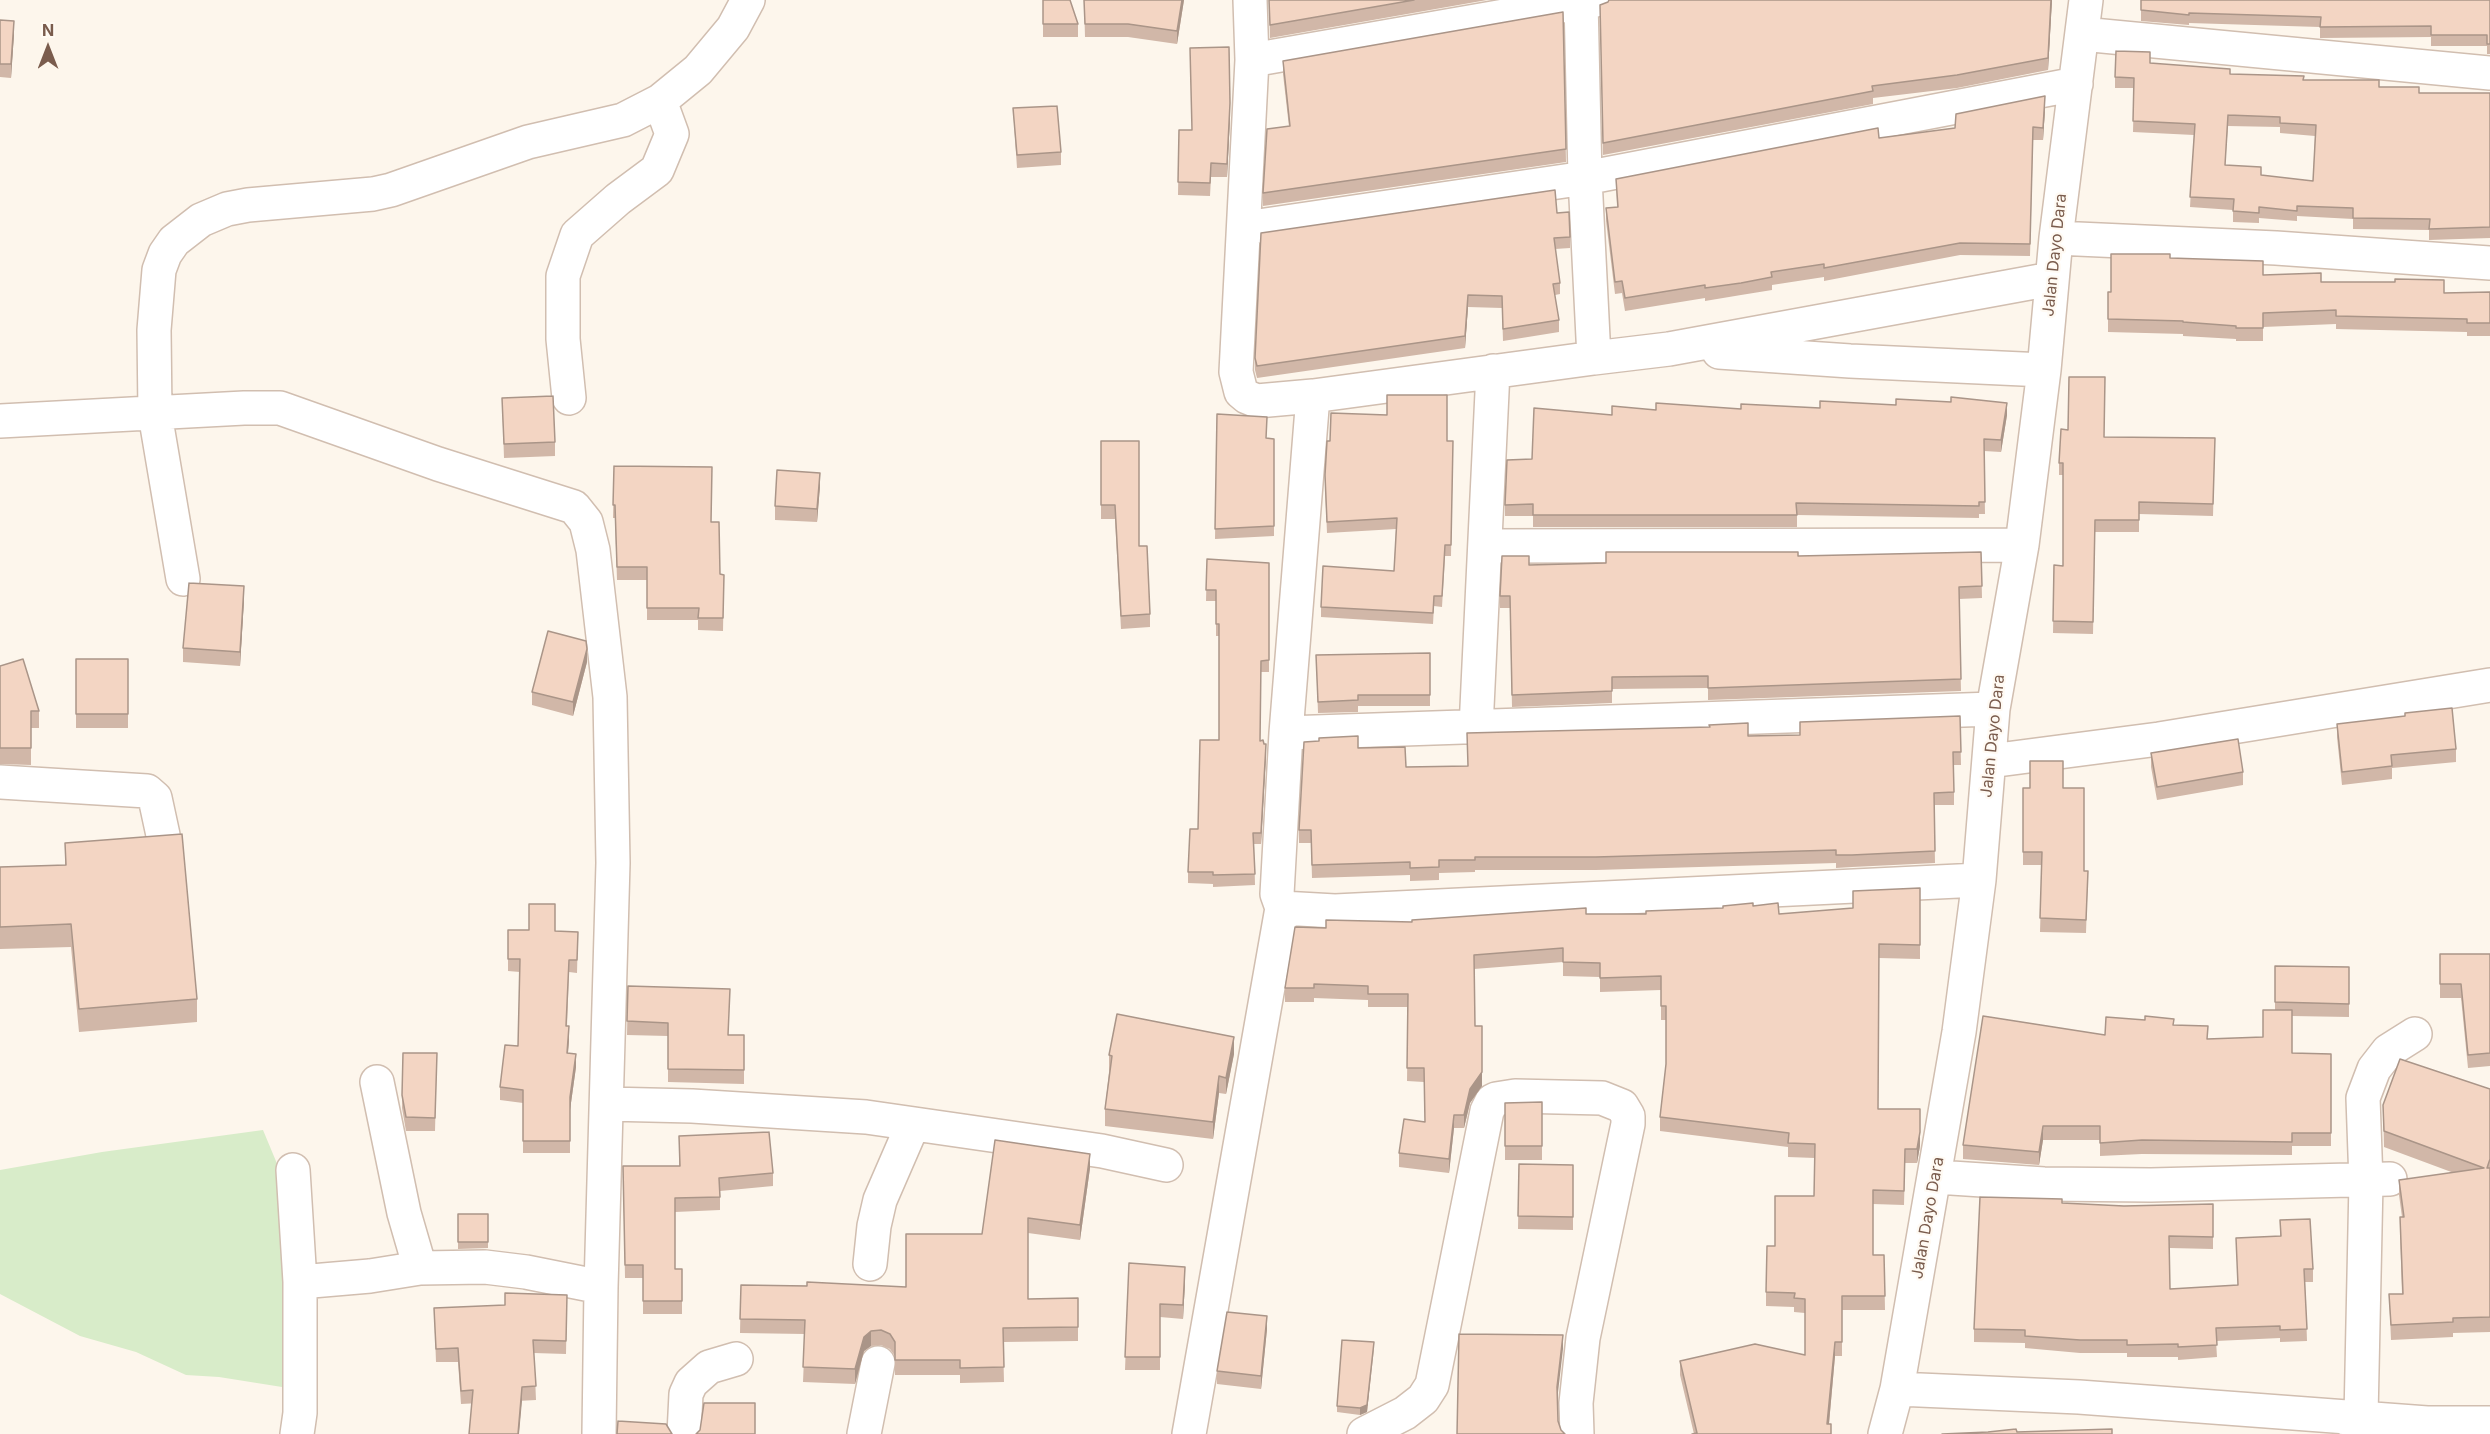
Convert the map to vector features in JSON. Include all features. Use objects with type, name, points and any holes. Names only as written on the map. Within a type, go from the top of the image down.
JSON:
[{"type":"street","points":[[183,579],[156,414],[154,330],[159,270],[174,240],[201,220],[227,210],[248,205],[373,194],[391,190],[528,142],[623,120],[660,101],[698,70],[733,28],[748,0]]},
{"type":"street","points":[[1250,0],[1252,60],[1236,372],[1241,392],[1257,400],[1313,396],[1669,349],[2051,279]]},
{"type":"street","name":"Jalan Dayo Dara","points":[[1885,1434],[1897,1389],[1936,1177],[1959,1032],[1979,879],[1993,709],[2022,545],[2043,369],[2051,279],[2086,0]]},
{"type":"street","points":[[1252,60],[1586,1],[1586,178],[1594,358]]},
{"type":"street","points":[[2082,34],[2490,73]]},
{"type":"street","points":[[1245,228],[1586,178],[2076,84]]},
{"type":"street","points":[[569,398],[563,339],[562,276],[577,235],[618,199],[657,170],[672,134],[660,101]]},
{"type":"street","points":[[2056,238],[2276,248],[2490,263]]},
{"type":"street","points":[[1669,349],[1850,361],[2043,369]]},
{"type":"street","points":[[1476,728],[1493,371]]},
{"type":"street","points":[[1177,1434],[1190,1434],[1282,908],[1277,894],[1286,733],[1313,396]]},
{"type":"street","points":[[0,421],[280,408],[438,464],[574,507],[586,522],[593,550],[610,697],[613,863],[599,1434]]},
{"type":"street","points":[[1485,546],[2022,545]]},
{"type":"street","points":[[1990,761],[2159,739],[2490,685]]},
{"type":"street","points":[[1286,733],[1993,709]]},
{"type":"street","points":[[0,782],[147,791],[155,798],[163,835]]},
{"type":"street","points":[[1282,908],[1335,910],[1979,879]]},
{"type":"street","points":[[2358,1425],[2378,1180],[2363,1098],[2374,1069],[2388,1052],[2415,1034]]},
{"type":"street","points":[[377,1082],[404,1213],[420,1268]]},
{"type":"street","points":[[1364,1434],[1411,1408],[1423,1399],[1431,1385],[1487,1111],[1492,1101],[1504,1096],[1602,1098],[1622,1106],[1628,1116],[1583,1338],[1576,1403],[1577,1434]]},
{"type":"street","points":[[607,1104],[783,1111],[866,1117],[1102,1150],[1166,1165]]},
{"type":"street","points":[[870,1264],[873,1233],[880,1200],[913,1124]]},
{"type":"street","points":[[293,1170],[300,1282],[300,1413],[297,1434]]},
{"type":"street","points":[[1936,1177],[2044,1184],[2151,1185],[2378,1180]]},
{"type":"street","points":[[300,1282],[370,1276],[420,1268],[485,1267],[526,1272],[601,1287]]},
{"type":"street","points":[[684,1434],[686,1394],[695,1377],[709,1367],[736,1359]]},
{"type":"street","points":[[864,1434],[878,1363]]},
{"type":"street","points":[[1897,1389],[2079,1396],[2358,1425],[2490,1423]]},
{"type":"green space","points":[[263,1130],[298,1214],[302,1358],[282,1387],[219,1377],[186,1375],[136,1352],[80,1336],[0,1294],[0,1170],[102,1152]]},
{"type":"building","points":[[1043,0],[1070,0],[1078,24],[1043,24]]},
{"type":"building","points":[[1084,0],[1182,0],[1177,31],[1128,24],[1085,24]]},
{"type":"building","points":[[1269,0],[1414,0],[1270,25]]},
{"type":"building","points":[[1609,0],[2051,0],[2048,58],[1957,75],[1872,86],[1873,91],[1603,143],[1600,5]]},
{"type":"building","points":[[2141,0],[2490,0],[2490,44],[2487,44],[2487,35],[2431,35],[2431,26],[2320,27],[2321,17],[2189,13],[2189,15],[2141,10]]},
{"type":"building","points":[[1563,12],[1566,149],[1263,193],[1267,129],[1290,126],[1283,61]]},
{"type":"building","points":[[0,20],[14,21],[11,64],[0,64]]},
{"type":"building","points":[[1229,47],[1230,103],[1227,164],[1211,163],[1210,183],[1178,182],[1179,130],[1192,130],[1190,48]]},
{"type":"building","points":[[2116,51],[2150,52],[2150,63],[2230,69],[2230,74],[2304,76],[2303,80],[2379,80],[2379,87],[2419,87],[2419,93],[2490,93],[2490,227],[2429,229],[2430,219],[2353,218],[2353,208],[2297,206],[2297,211],[2259,207],[2259,213],[2233,211],[2234,199],[2190,197],[2195,124],[2133,121],[2134,78],[2115,77]],"holes":[[[2228,115],[2280,117],[2280,123],[2316,125],[2313,181],[2261,175],[2261,167],[2225,165]]]},
{"type":"building","points":[[2045,96],[2043,128],[2033,127],[2030,244],[1960,243],[1824,268],[1824,264],[1771,272],[1772,277],[1741,283],[1705,288],[1705,285],[1625,298],[1622,281],[1615,282],[1606,208],[1618,207],[1616,179],[1878,128],[1879,138],[1955,128],[1956,114]]},
{"type":"building","points":[[1057,106],[1061,152],[1017,155],[1013,108]]},
{"type":"building","points":[[1555,190],[1557,213],[1569,212],[1570,237],[1554,238],[1560,283],[1553,284],[1559,320],[1503,329],[1502,296],[1468,295],[1465,336],[1257,366],[1255,358],[1261,233]]},
{"type":"building","points":[[2111,254],[2170,254],[2170,258],[2263,261],[2263,275],[2321,273],[2321,282],[2444,280],[2444,293],[2490,292],[2490,323],[2467,323],[2467,319],[2336,316],[2336,310],[2263,313],[2263,328],[2236,328],[2236,326],[2183,321],[2108,319]]},
{"type":"building","points":[[2069,377],[2105,377],[2104,437],[2215,438],[2213,504],[2139,502],[2139,520],[2095,520],[2093,622],[2053,621],[2054,565],[2063,566],[2063,463],[2059,463],[2061,429],[2068,430]]},
{"type":"building","points":[[1387,395],[1447,395],[1447,441],[1453,441],[1451,545],[1445,545],[1442,596],[1434,596],[1433,613],[1321,607],[1323,566],[1394,571],[1397,518],[1327,522],[1325,475],[1331,413],[1387,415]]},
{"type":"building","points":[[553,396],[555,442],[504,444],[502,398]]},
{"type":"building","points":[[1951,397],[2007,403],[2001,440],[1984,439],[1985,502],[1979,502],[1979,506],[1796,503],[1797,515],[1533,515],[1533,504],[1505,505],[1507,460],[1532,459],[1534,408],[1612,415],[1612,406],[1656,410],[1656,403],[1741,409],[1741,404],[1820,408],[1820,401],[1896,405],[1896,399],[1951,402]]},
{"type":"building","points":[[1217,414],[1267,417],[1266,438],[1274,439],[1274,526],[1215,529]]},
{"type":"building","points":[[1101,441],[1139,441],[1139,546],[1147,546],[1150,614],[1121,616],[1115,505],[1101,505]]},
{"type":"building","points":[[614,466],[712,467],[711,522],[719,522],[720,574],[724,575],[723,618],[698,618],[699,608],[647,608],[647,567],[617,567],[615,505],[613,505]]},
{"type":"building","points":[[777,470],[820,473],[817,509],[775,506]]},
{"type":"building","points":[[1606,552],[1798,552],[1798,556],[1981,552],[1982,586],[1959,587],[1961,679],[1708,688],[1708,676],[1612,677],[1612,691],[1512,695],[1510,596],[1500,596],[1502,556],[1529,556],[1529,565],[1606,563]]},
{"type":"building","points":[[1207,559],[1269,563],[1269,660],[1261,661],[1260,741],[1263,740],[1266,744],[1261,833],[1253,833],[1255,874],[1213,875],[1213,872],[1188,872],[1190,829],[1198,829],[1200,740],[1219,740],[1219,624],[1216,624],[1216,590],[1206,590]]},
{"type":"building","points":[[189,583],[244,586],[240,652],[183,648]]},
{"type":"building","points":[[548,631],[586,641],[587,649],[573,702],[532,692]]},
{"type":"building","points":[[1430,653],[1430,695],[1358,695],[1358,700],[1318,702],[1316,655]]},
{"type":"building","points":[[23,659],[39,711],[31,711],[31,748],[0,748],[0,666]]},
{"type":"building","points":[[76,659],[128,659],[128,714],[76,714]]},
{"type":"building","points":[[2452,708],[2456,749],[2391,755],[2392,766],[2342,772],[2337,724]]},
{"type":"building","points":[[1960,716],[1961,752],[1953,752],[1954,792],[1934,793],[1935,851],[1852,855],[1836,855],[1836,850],[1596,857],[1475,857],[1475,860],[1439,860],[1439,867],[1410,868],[1410,862],[1312,865],[1311,830],[1299,830],[1304,742],[1319,741],[1319,738],[1358,736],[1358,748],[1405,747],[1406,767],[1468,766],[1467,733],[1710,727],[1709,725],[1748,723],[1748,736],[1800,735],[1800,722]]},
{"type":"building","points":[[2238,739],[2243,772],[2157,787],[2151,753]]},
{"type":"building","points":[[2030,761],[2063,761],[2063,788],[2084,788],[2084,871],[2088,871],[2086,920],[2040,918],[2042,852],[2023,852],[2023,788],[2030,788]]},
{"type":"building","points":[[182,834],[197,999],[79,1009],[71,924],[0,927],[0,867],[66,865],[65,843]]},
{"type":"building","points":[[1920,888],[1920,945],[1879,944],[1878,1109],[1920,1109],[1920,1132],[1917,1149],[1905,1149],[1904,1191],[1873,1190],[1873,1255],[1884,1255],[1885,1296],[1842,1296],[1842,1342],[1835,1342],[1827,1424],[1831,1424],[1831,1434],[1692,1434],[1697,1433],[1680,1361],[1755,1344],[1805,1355],[1805,1299],[1794,1298],[1795,1293],[1766,1292],[1767,1246],[1775,1246],[1775,1196],[1814,1196],[1815,1144],[1788,1143],[1789,1133],[1660,1117],[1666,1064],[1666,1006],[1661,1006],[1661,976],[1600,978],[1600,963],[1563,962],[1563,948],[1474,955],[1475,1026],[1482,1026],[1482,1072],[1470,1089],[1464,1115],[1454,1115],[1449,1159],[1399,1153],[1404,1119],[1425,1122],[1424,1068],[1407,1068],[1408,994],[1368,994],[1368,986],[1314,984],[1314,988],[1285,988],[1295,927],[1326,928],[1326,920],[1412,922],[1412,920],[1586,908],[1586,914],[1646,914],[1646,911],[1723,908],[1723,906],[1753,903],[1753,906],[1778,903],[1779,914],[1853,908],[1853,891]]},
{"type":"building","points":[[529,904],[555,904],[555,931],[578,932],[577,960],[569,960],[566,1026],[569,1026],[567,1053],[576,1054],[570,1097],[570,1141],[523,1141],[523,1090],[500,1087],[505,1045],[518,1046],[520,959],[508,959],[508,930],[529,930]]},
{"type":"building","points":[[2440,954],[2490,954],[2490,1053],[2468,1055],[2461,984],[2440,984]]},
{"type":"building","points":[[2275,966],[2349,967],[2349,1004],[2275,1002]]},
{"type":"building","points":[[628,986],[730,989],[728,1035],[744,1035],[744,1070],[668,1069],[668,1023],[627,1021]]},
{"type":"building","points":[[2263,1010],[2292,1010],[2292,1053],[2331,1054],[2331,1133],[2292,1133],[2292,1142],[2142,1140],[2100,1143],[2100,1126],[2043,1126],[2039,1152],[1963,1145],[1983,1016],[2105,1035],[2106,1017],[2145,1020],[2145,1016],[2174,1019],[2173,1025],[2208,1026],[2207,1039],[2263,1037]]},
{"type":"building","points":[[1117,1014],[1234,1037],[1226,1078],[1219,1076],[1213,1122],[1105,1109],[1112,1056],[1109,1055]]},
{"type":"building","points":[[403,1053],[437,1053],[435,1118],[406,1117],[402,1095]]},
{"type":"building","points":[[2400,1059],[2490,1089],[2490,1159],[2487,1168],[2490,1168],[2490,1317],[2453,1318],[2453,1322],[2391,1325],[2389,1294],[2403,1294],[2400,1217],[2404,1217],[2399,1180],[2484,1168],[2384,1131],[2383,1105]]},
{"type":"building","points":[[1542,1102],[1542,1146],[1505,1146],[1505,1103]]},
{"type":"building","points":[[769,1132],[773,1173],[719,1178],[720,1197],[675,1198],[675,1269],[682,1269],[682,1301],[643,1301],[643,1265],[625,1265],[623,1166],[680,1166],[679,1136]]},
{"type":"building","points":[[995,1140],[1090,1154],[1080,1225],[1028,1218],[1028,1299],[1078,1298],[1078,1327],[1003,1328],[1004,1367],[960,1368],[960,1360],[895,1360],[895,1342],[890,1334],[881,1330],[871,1331],[864,1337],[855,1369],[803,1367],[805,1320],[740,1319],[741,1285],[807,1286],[807,1282],[906,1287],[906,1234],[982,1234]]},
{"type":"building","points":[[1519,1164],[1573,1165],[1573,1217],[1518,1216]]},
{"type":"building","points":[[1980,1197],[2062,1199],[2062,1203],[2124,1206],[2213,1204],[2213,1237],[2169,1236],[2170,1289],[2238,1285],[2236,1238],[2281,1236],[2280,1220],[2310,1219],[2313,1269],[2304,1269],[2307,1329],[2280,1330],[2280,1326],[2216,1328],[2217,1345],[2178,1347],[2178,1344],[2127,1345],[2127,1340],[2080,1340],[2025,1336],[2025,1330],[1974,1329]]},
{"type":"building","points":[[458,1214],[488,1214],[488,1242],[458,1242]]},
{"type":"building","points":[[1129,1263],[1185,1267],[1183,1305],[1160,1304],[1160,1357],[1125,1357]]},
{"type":"building","points":[[505,1293],[567,1295],[566,1341],[533,1340],[536,1386],[522,1387],[518,1434],[469,1434],[473,1390],[461,1391],[458,1348],[436,1349],[434,1308],[505,1305]]},
{"type":"building","points":[[1227,1312],[1267,1316],[1261,1376],[1217,1371]]},
{"type":"building","points":[[1459,1334],[1563,1335],[1557,1387],[1558,1421],[1565,1434],[1457,1434]]},
{"type":"building","points":[[1342,1340],[1374,1342],[1367,1405],[1360,1408],[1337,1406]]},
{"type":"building","points":[[704,1403],[755,1403],[755,1434],[696,1434],[700,1430]]},
{"type":"building","points":[[618,1421],[666,1424],[672,1434],[617,1434]]},
{"type":"building","points":[[2016,1429],[2017,1432],[2112,1429],[2112,1434],[1942,1434]]}]
